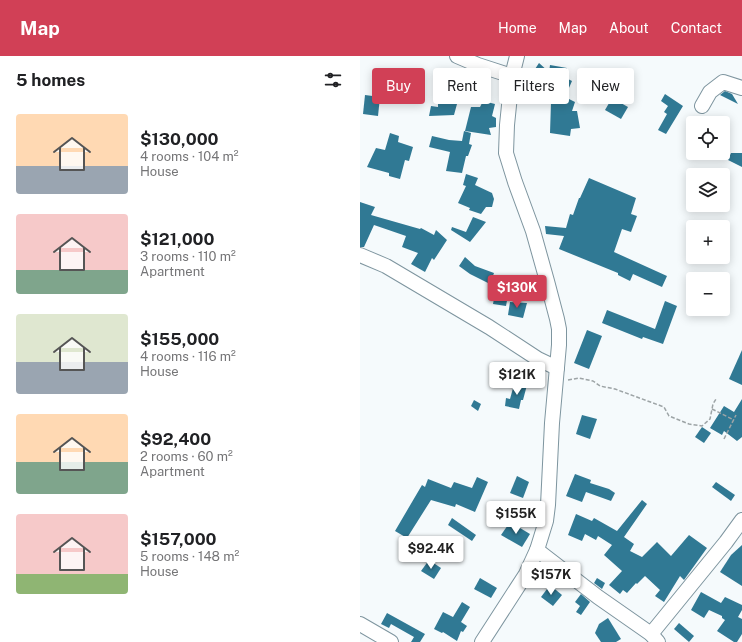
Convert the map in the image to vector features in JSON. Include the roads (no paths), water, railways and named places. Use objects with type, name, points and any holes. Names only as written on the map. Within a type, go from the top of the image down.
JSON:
[{"type":"street","points":[[456,56],[478,66],[499,72]]},
{"type":"street","points":[[514,68],[517,56]]},
{"type":"street","points":[[702,106],[710,92],[723,82],[742,88]]},
{"type":"street","points":[[482,642],[526,574],[537,550],[546,521],[552,423],[559,345],[559,329],[557,319],[533,231],[506,153],[509,104]]},
{"type":"street","points":[[360,255],[386,266],[489,327],[557,373]]},
{"type":"street","points":[[537,550],[654,638],[742,520]]},
{"type":"street","points":[[360,624],[391,642]]}]
